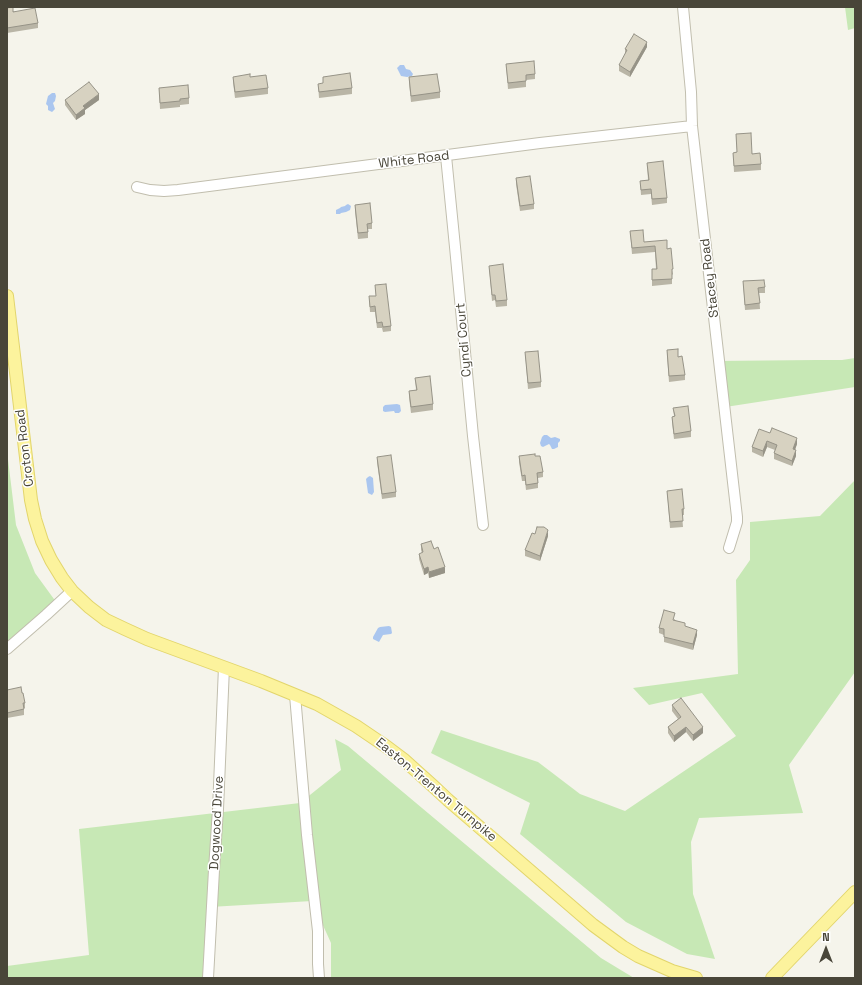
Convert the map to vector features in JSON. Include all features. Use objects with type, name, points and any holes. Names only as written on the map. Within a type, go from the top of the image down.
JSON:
[{"type":"main road","name":"Croton Road","points":[[7,296],[31,500],[35,520],[42,541],[51,560],[72,591]]},
{"type":"main road","name":"Easton-Trenton Turnpike","points":[[72,591],[106,620],[147,638],[317,704],[356,726],[387,747],[593,925],[623,947],[650,962],[672,971],[696,978]]},
{"type":"main road","points":[[772,978],[855,892]]},
{"type":"street","name":"Stacey Road","points":[[683,7],[691,92],[692,126],[737,517],[737,522],[729,548]]},
{"type":"street","name":"White Road","points":[[137,187],[164,191],[540,143],[692,126]]},
{"type":"street","name":"Cyndi Court","points":[[446,156],[483,525]]},
{"type":"street","points":[[7,649],[72,591]]},
{"type":"street","name":"Dogwood Drive","points":[[208,978],[218,809],[224,667]]},
{"type":"street","points":[[295,695],[307,835],[318,931],[319,978]]},
{"type":"green space","points":[[845,7],[855,7],[855,28],[848,30]]},
{"type":"green space","points":[[855,358],[855,387],[719,408],[715,361],[842,360]]},
{"type":"green space","points":[[7,451],[16,525],[35,573],[59,606],[7,651]]},
{"type":"green space","points":[[855,480],[855,672],[789,765],[803,813],[699,818],[691,842],[693,894],[715,959],[687,954],[626,922],[520,834],[530,803],[431,753],[441,730],[538,762],[580,794],[625,811],[736,736],[702,693],[649,705],[633,688],[738,674],[736,580],[750,560],[750,522],[820,516]]},
{"type":"green space","points":[[335,739],[348,746],[601,958],[634,978],[331,978],[331,943],[312,901],[210,907],[207,978],[7,978],[7,966],[89,955],[79,829],[300,803],[341,770]]},
{"type":"water","points":[[400,65],[404,65],[406,69],[410,70],[413,74],[412,76],[401,76],[397,68]]},
{"type":"water","points":[[55,93],[56,96],[53,103],[55,109],[52,112],[48,110],[48,106],[46,104],[48,96]]},
{"type":"water","points":[[348,204],[351,206],[350,210],[336,214],[336,210]]},
{"type":"water","points":[[385,405],[400,405],[401,411],[399,413],[395,413],[394,411],[383,411],[383,407]]},
{"type":"water","points":[[544,435],[551,438],[555,437],[560,439],[558,447],[552,449],[549,444],[543,447],[541,446],[540,443]]},
{"type":"water","points":[[370,476],[373,478],[374,492],[372,495],[368,493],[366,479]]},
{"type":"water","points":[[391,627],[391,634],[383,635],[379,642],[373,639],[378,628]]},
{"type":"building","points":[[13,7],[13,12],[35,8],[38,23],[7,28],[7,8]]},
{"type":"building","points":[[634,34],[647,42],[630,72],[619,65],[627,50],[625,49]]},
{"type":"building","points":[[534,61],[535,74],[526,75],[526,81],[508,83],[506,64]]},
{"type":"building","points":[[350,73],[352,88],[319,92],[318,84],[323,83],[323,77]]},
{"type":"building","points":[[250,74],[250,77],[266,75],[268,88],[235,92],[233,77]]},
{"type":"building","points":[[437,74],[440,92],[411,96],[409,77]]},
{"type":"building","points":[[89,82],[99,94],[83,106],[85,108],[76,115],[65,100]]},
{"type":"building","points":[[188,85],[189,98],[180,99],[180,101],[160,103],[159,88]]},
{"type":"building","points":[[751,133],[752,154],[760,153],[761,164],[734,166],[733,153],[737,152],[736,134]]},
{"type":"building","points":[[663,161],[667,198],[652,199],[651,189],[641,190],[640,181],[649,180],[647,163]]},
{"type":"building","points":[[530,176],[534,204],[520,206],[516,178]]},
{"type":"building","points":[[370,203],[372,223],[367,224],[368,232],[358,233],[355,205]]},
{"type":"building","points":[[643,230],[644,242],[667,240],[667,249],[671,248],[673,269],[672,279],[652,280],[652,269],[657,269],[655,246],[632,248],[630,231]]},
{"type":"building","points":[[503,264],[507,300],[496,301],[495,295],[492,295],[489,266]]},
{"type":"building","points":[[764,280],[765,287],[758,288],[760,303],[745,305],[743,281]]},
{"type":"building","points":[[386,284],[391,326],[383,327],[382,322],[377,323],[375,306],[370,307],[369,296],[376,296],[375,285]]},
{"type":"building","points":[[678,349],[678,357],[682,356],[685,375],[669,376],[667,350]]},
{"type":"building","points":[[538,351],[541,382],[528,383],[525,352]]},
{"type":"building","points":[[430,376],[433,404],[411,407],[409,391],[417,390],[415,378]]},
{"type":"building","points":[[688,406],[691,431],[674,434],[672,417],[675,416],[673,408]]},
{"type":"building","points":[[772,428],[797,438],[793,449],[796,450],[792,461],[774,453],[777,445],[767,441],[763,451],[752,447],[759,429],[770,433]]},
{"type":"building","points":[[535,454],[535,456],[540,456],[543,472],[537,473],[538,483],[526,485],[525,475],[522,476],[519,456]]},
{"type":"building","points":[[391,455],[396,492],[382,494],[377,457]]},
{"type":"building","points":[[682,489],[684,509],[682,509],[683,521],[670,522],[667,491]]},
{"type":"building","points":[[537,527],[544,527],[548,530],[540,556],[525,550],[532,533],[535,534]]},
{"type":"building","points":[[431,541],[434,549],[438,547],[445,567],[429,572],[428,567],[424,569],[419,554],[423,552],[421,544]]},
{"type":"building","points":[[664,610],[675,613],[673,620],[685,623],[685,626],[697,630],[693,644],[664,637],[664,629],[659,628]]},
{"type":"building","points":[[21,687],[25,703],[23,703],[24,709],[7,713],[7,690]]},
{"type":"building","points":[[681,698],[703,727],[693,735],[686,727],[674,736],[668,727],[681,717],[672,705]]}]
